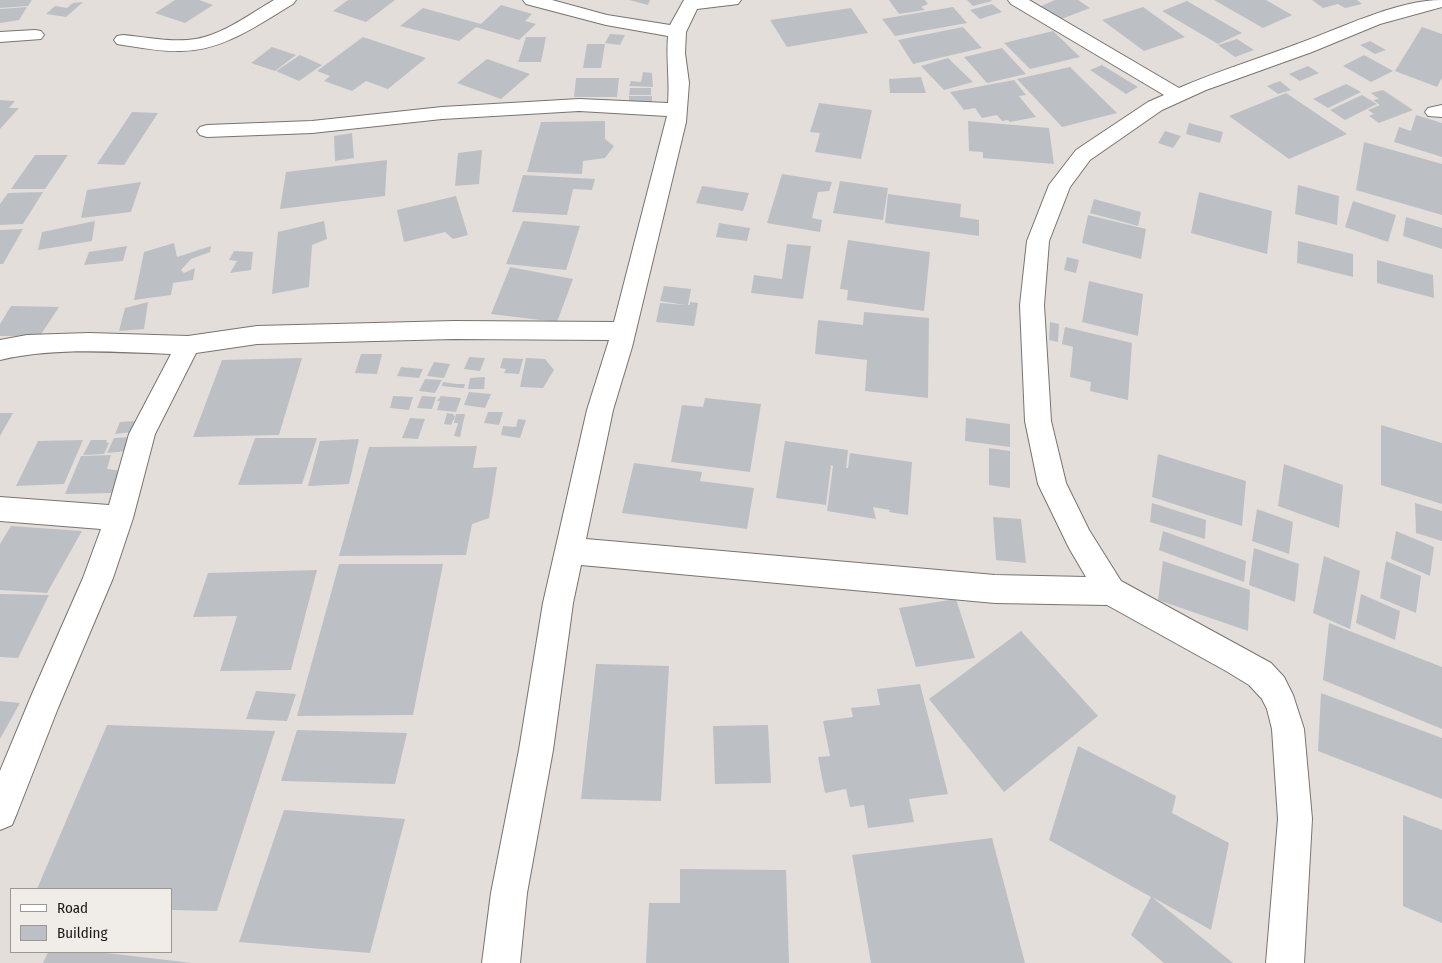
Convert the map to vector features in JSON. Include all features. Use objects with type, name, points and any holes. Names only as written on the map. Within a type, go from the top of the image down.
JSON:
[{"type":"street","points":[[123,40],[182,46],[203,43],[222,36],[287,0]]},
{"type":"street","points":[[532,0],[606,20],[678,32]]},
{"type":"street","points":[[501,963],[509,893],[536,750],[558,602],[600,410],[624,332],[676,122],[679,83],[676,52],[679,26],[692,3],[732,0]]},
{"type":"street","points":[[1017,0],[1178,96]]},
{"type":"street","points":[[1110,591],[1079,539],[1052,484],[1038,421],[1032,305],[1038,241],[1060,185],[1083,155],[1155,106],[1199,86],[1305,48],[1374,20],[1442,2]]},
{"type":"street","points":[[0,37],[35,35]]},
{"type":"street","points":[[207,131],[312,127],[442,113],[579,105],[677,110]]},
{"type":"street","points":[[0,350],[28,344],[54,343],[188,345],[276,335],[454,330],[624,332]]},
{"type":"street","points":[[0,813],[43,705],[98,578],[119,518],[142,434],[188,345]]},
{"type":"street","points":[[0,508],[119,518]]},
{"type":"street","points":[[569,551],[995,589],[1110,591],[1237,660],[1260,674],[1273,688],[1282,706],[1288,729],[1294,819],[1284,963]]},
{"type":"building","points":[[0,0],[32,0],[28,6],[0,8]]},
{"type":"building","points":[[175,0],[199,0],[213,5],[185,23],[155,13]]},
{"type":"building","points":[[348,0],[395,0],[366,22],[333,11]]},
{"type":"building","points":[[629,0],[650,0],[648,5]]},
{"type":"building","points":[[889,0],[925,0],[928,4],[921,7],[925,10],[899,14]]},
{"type":"building","points":[[967,0],[991,0],[992,1],[973,6]]},
{"type":"building","points":[[1055,0],[1078,0],[1090,8],[1059,20],[1039,7]]},
{"type":"building","points":[[1214,0],[1266,0],[1292,15],[1263,28]]},
{"type":"building","points":[[1312,0],[1357,0],[1362,4],[1345,8],[1338,4],[1323,8]]},
{"type":"building","points":[[1187,1],[1242,33],[1218,44],[1162,11]]},
{"type":"building","points":[[83,2],[66,17],[46,14],[55,6],[67,8],[73,3]]},
{"type":"building","points":[[992,4],[1002,12],[980,19],[970,10]]},
{"type":"building","points":[[501,5],[532,14],[525,21],[536,24],[519,40],[476,27],[459,41],[400,26],[423,8],[481,24]]},
{"type":"building","points":[[27,7],[19,20],[0,23],[0,9]]},
{"type":"building","points":[[953,7],[967,23],[895,36],[882,19]]},
{"type":"building","points":[[1143,7],[1185,37],[1144,51],[1102,20]]},
{"type":"building","points":[[851,8],[868,33],[787,47],[770,20]]},
{"type":"building","points":[[963,27],[982,48],[913,64],[898,40]]},
{"type":"building","points":[[1422,27],[1442,34],[1442,78],[1437,87],[1395,71]]},
{"type":"building","points":[[1053,31],[1080,57],[1030,69],[1004,43]]},
{"type":"building","points":[[610,34],[625,35],[620,45],[605,43]]},
{"type":"building","points":[[363,37],[426,58],[388,89],[366,81],[352,91],[324,81],[330,76],[317,71]]},
{"type":"building","points":[[526,37],[546,37],[541,62],[518,62]]},
{"type":"building","points":[[1237,39],[1254,50],[1235,57],[1218,45]]},
{"type":"building","points":[[1370,41],[1386,50],[1375,54],[1360,45]]},
{"type":"building","points":[[587,44],[605,44],[601,68],[583,68]]},
{"type":"building","points":[[272,47],[296,55],[275,71],[251,63]]},
{"type":"building","points":[[1002,48],[1026,74],[987,83],[964,57]]},
{"type":"building","points":[[300,55],[322,65],[299,81],[276,71]]},
{"type":"building","points":[[1364,55],[1393,71],[1371,82],[1343,66]]},
{"type":"building","points":[[948,58],[973,82],[944,90],[921,66]]},
{"type":"building","points":[[487,59],[530,74],[501,99],[457,83]]},
{"type":"building","points":[[1102,65],[1138,87],[1126,94],[1090,70]]},
{"type":"building","points":[[1308,66],[1319,73],[1300,81],[1289,74]]},
{"type":"building","points":[[1070,67],[1117,113],[1062,127],[1017,79]]},
{"type":"building","points":[[643,72],[652,73],[653,87],[629,86],[631,81],[641,82]]},
{"type":"building","points":[[921,77],[926,93],[890,93],[889,79]]},
{"type":"building","points":[[576,78],[619,78],[617,97],[574,97]]},
{"type":"building","points":[[1014,80],[1026,95],[1019,96],[1036,117],[1010,122],[1008,120],[1002,121],[997,115],[982,118],[975,108],[964,110],[950,92]]},
{"type":"building","points":[[1280,81],[1291,90],[1278,94],[1267,86]]},
{"type":"building","points":[[1346,84],[1361,92],[1328,108],[1313,99]]},
{"type":"building","points":[[630,88],[651,88],[651,95],[629,95]]},
{"type":"building","points":[[1383,90],[1413,110],[1379,123],[1369,116],[1374,114],[1368,110],[1380,105],[1373,100],[1379,99],[1371,93]]},
{"type":"building","points":[[1286,93],[1347,134],[1289,159],[1229,116]]},
{"type":"building","points":[[1362,95],[1377,104],[1345,120],[1330,110]]},
{"type":"building","points":[[629,96],[652,96],[652,106],[629,106]]},
{"type":"building","points":[[0,100],[15,101],[9,108],[19,108],[0,129]]},
{"type":"building","points":[[819,103],[872,110],[861,159],[815,152],[820,133],[810,132]]},
{"type":"building","points":[[132,112],[158,113],[124,165],[97,164]]},
{"type":"building","points":[[1416,115],[1442,123],[1442,157],[1394,142],[1399,127],[1411,131]]},
{"type":"building","points":[[605,121],[605,139],[614,146],[605,158],[583,161],[582,174],[527,172],[541,122]]},
{"type":"building","points":[[968,121],[1049,128],[1054,164],[983,158],[983,152],[969,151]]},
{"type":"building","points":[[1189,123],[1223,132],[1220,143],[1186,134]]},
{"type":"building","points":[[1165,131],[1181,136],[1173,148],[1158,143]]},
{"type":"building","points":[[352,133],[354,158],[335,161],[334,136]]},
{"type":"building","points":[[1364,142],[1442,164],[1442,215],[1356,190]]},
{"type":"building","points":[[482,150],[479,184],[455,186],[458,153]]},
{"type":"building","points":[[35,155],[68,155],[45,189],[11,189]]},
{"type":"building","points":[[387,160],[385,196],[280,209],[286,172]]},
{"type":"building","points":[[782,174],[832,182],[829,191],[818,192],[812,218],[822,220],[820,232],[767,223]]},
{"type":"building","points":[[523,175],[595,179],[592,190],[573,189],[567,215],[512,212]]},
{"type":"building","points":[[840,181],[888,188],[883,220],[833,213]]},
{"type":"building","points":[[141,182],[131,212],[81,218],[87,190]]},
{"type":"building","points":[[1298,185],[1339,196],[1337,225],[1295,214]]},
{"type":"building","points":[[702,186],[749,193],[743,211],[696,203]]},
{"type":"building","points":[[43,192],[23,224],[0,225],[0,204],[8,193]]},
{"type":"building","points":[[1199,192],[1272,211],[1267,254],[1191,233]]},
{"type":"building","points":[[888,194],[961,204],[960,217],[979,220],[979,236],[885,223]]},
{"type":"building","points":[[456,196],[468,235],[453,239],[445,232],[404,242],[397,210]]},
{"type":"building","points":[[1094,199],[1141,212],[1138,226],[1090,213]]},
{"type":"building","points":[[1353,201],[1396,215],[1388,242],[1345,227]]},
{"type":"building","points":[[1088,215],[1146,229],[1141,259],[1082,243]]},
{"type":"building","points":[[1406,217],[1442,228],[1442,249],[1403,236]]},
{"type":"building","points":[[95,221],[92,241],[38,250],[42,232]]},
{"type":"building","points":[[324,221],[327,239],[312,245],[309,287],[272,294],[278,232]]},
{"type":"building","points":[[523,221],[580,226],[566,270],[506,264]]},
{"type":"building","points":[[719,223],[750,228],[747,241],[716,237]]},
{"type":"building","points":[[23,229],[3,264],[0,264],[0,230]]},
{"type":"building","points":[[848,240],[930,252],[924,311],[847,300],[848,290],[840,289]]},
{"type":"building","points":[[1298,241],[1353,254],[1353,277],[1297,263]]},
{"type":"building","points":[[174,243],[177,257],[211,246],[210,252],[191,259],[181,270],[184,273],[195,268],[193,280],[173,283],[171,295],[134,300],[144,252]]},
{"type":"building","points":[[787,244],[811,246],[803,299],[751,293],[754,275],[782,279]]},
{"type":"building","points":[[127,246],[123,261],[84,265],[89,252]]},
{"type":"building","points":[[234,251],[253,252],[251,270],[230,273],[237,261],[229,260]]},
{"type":"building","points":[[1067,257],[1079,260],[1076,273],[1064,270]]},
{"type":"building","points":[[1377,260],[1433,275],[1434,298],[1377,283]]},
{"type":"building","points":[[510,267],[573,279],[557,322],[491,314]]},
{"type":"building","points":[[1089,281],[1143,294],[1138,336],[1082,322]]},
{"type":"building","points":[[664,286],[691,289],[688,305],[690,305],[690,302],[698,303],[694,326],[656,322],[660,303],[685,305],[660,301]]},
{"type":"building","points":[[148,302],[144,329],[119,331],[125,308]]},
{"type":"building","points":[[11,306],[59,307],[40,336],[0,336],[0,324]]},
{"type":"building","points":[[864,312],[929,318],[928,398],[865,391],[867,360],[815,354],[818,320],[863,325]]},
{"type":"building","points":[[1050,322],[1059,324],[1058,342],[1049,340]]},
{"type":"building","points":[[1065,327],[1132,343],[1128,400],[1090,391],[1091,382],[1070,377],[1073,347],[1062,344]]},
{"type":"building","points":[[361,354],[382,354],[377,374],[355,373]]},
{"type":"building","points":[[469,357],[485,358],[480,371],[464,369]]},
{"type":"building","points":[[302,358],[279,435],[193,437],[222,360]]},
{"type":"building","points":[[503,358],[523,359],[519,374],[504,373],[506,369],[500,368]]},
{"type":"building","points":[[526,358],[545,359],[554,370],[543,388],[520,387]]},
{"type":"building","points":[[434,362],[450,364],[444,378],[427,376]]},
{"type":"building","points":[[401,367],[423,369],[419,378],[397,376]]},
{"type":"building","points":[[485,377],[484,389],[468,389],[470,378]]},
{"type":"building","points":[[425,379],[442,380],[435,393],[419,391]]},
{"type":"building","points":[[443,382],[465,384],[464,388],[460,388],[442,386]]},
{"type":"building","points":[[469,392],[491,394],[485,408],[464,405]]},
{"type":"building","points":[[393,396],[413,397],[409,410],[390,408]]},
{"type":"building","points":[[422,396],[436,397],[432,409],[417,408]]},
{"type":"building","points":[[441,396],[461,398],[456,412],[437,410],[440,401],[437,401]]},
{"type":"building","points":[[705,398],[761,404],[750,472],[671,462],[682,405],[703,407]]},
{"type":"building","points":[[488,412],[503,412],[499,425],[484,423]]},
{"type":"building","points":[[0,413],[13,413],[0,436]]},
{"type":"building","points":[[447,413],[453,414],[455,417],[451,425],[444,424]]},
{"type":"building","points":[[456,414],[465,414],[460,437],[454,436],[458,423],[454,423]]},
{"type":"building","points":[[410,418],[425,419],[418,439],[402,438]]},
{"type":"building","points":[[966,418],[1010,424],[1010,447],[965,441]]},
{"type":"building","points":[[518,419],[526,420],[520,438],[501,435],[503,426],[516,427]]},
{"type":"building","points":[[137,421],[133,432],[115,434],[120,422]]},
{"type":"building","points":[[1381,425],[1442,443],[1442,504],[1381,485]]},
{"type":"building","points":[[134,437],[129,451],[107,453],[114,438]]},
{"type":"building","points":[[255,438],[317,438],[302,484],[238,485]]},
{"type":"building","points":[[359,439],[349,484],[308,486],[320,441]]},
{"type":"building","points":[[83,440],[64,484],[16,486],[38,441]]},
{"type":"building","points":[[91,440],[107,440],[106,442],[109,443],[104,454],[83,455]]},
{"type":"building","points":[[785,441],[848,450],[846,468],[848,468],[850,453],[912,462],[908,515],[873,507],[876,519],[827,511],[833,466],[831,465],[826,505],[776,498]]},
{"type":"building","points":[[477,446],[473,468],[497,467],[489,518],[472,524],[466,555],[339,556],[369,447]]},
{"type":"building","points":[[989,448],[1010,451],[1010,488],[989,485]]},
{"type":"building","points":[[1158,454],[1246,481],[1242,526],[1152,497]]},
{"type":"building","points":[[111,455],[107,469],[124,471],[115,493],[65,494],[81,456]]},
{"type":"building","points":[[634,463],[702,472],[700,481],[754,488],[747,529],[622,513]]},
{"type":"building","points":[[1284,464],[1343,485],[1339,528],[1278,506]]},
{"type":"building","points":[[1152,503],[1206,520],[1205,539],[1150,522]]},
{"type":"building","points":[[1415,503],[1442,511],[1442,541],[1416,533]]},
{"type":"building","points":[[1257,509],[1293,522],[1289,554],[1252,541]]},
{"type":"building","points":[[993,517],[1021,519],[1026,563],[996,560]]},
{"type":"building","points":[[11,526],[82,531],[47,593],[0,590],[0,544]]},
{"type":"building","points":[[1163,531],[1246,561],[1244,582],[1159,550]]},
{"type":"building","points":[[1396,531],[1434,547],[1430,576],[1391,559]]},
{"type":"building","points":[[1254,548],[1299,564],[1295,602],[1249,585]]},
{"type":"building","points":[[1324,556],[1360,571],[1350,629],[1313,613]]},
{"type":"building","points":[[1163,561],[1250,590],[1248,631],[1158,600]]},
{"type":"building","points":[[1386,561],[1421,576],[1416,613],[1380,598]]},
{"type":"building","points":[[339,564],[443,564],[413,715],[297,716]]},
{"type":"building","points":[[317,570],[291,670],[220,671],[237,616],[193,617],[208,573]]},
{"type":"building","points":[[0,594],[49,595],[18,658],[0,657]]},
{"type":"building","points":[[1361,594],[1400,611],[1395,640],[1356,623]]},
{"type":"building","points":[[956,599],[975,658],[916,667],[899,608]]},
{"type":"building","points":[[1329,623],[1442,667],[1442,729],[1323,680]]},
{"type":"building","points":[[1021,631],[1098,716],[1004,792],[929,699]]},
{"type":"building","points":[[596,664],[669,666],[661,801],[581,799]]},
{"type":"building","points":[[920,684],[948,794],[909,799],[914,822],[868,828],[864,805],[850,807],[846,789],[825,793],[818,757],[830,756],[823,721],[853,717],[851,708],[880,705],[877,689]]},
{"type":"building","points":[[256,691],[296,694],[287,721],[246,719]]},
{"type":"building","points":[[1321,693],[1442,738],[1442,799],[1318,751]]},
{"type":"building","points":[[0,701],[20,703],[0,739]]},
{"type":"building","points":[[107,725],[275,731],[217,911],[172,910],[172,888],[37,888]]},
{"type":"building","points":[[768,725],[771,783],[715,784],[713,726]]},
{"type":"building","points":[[297,730],[407,733],[395,784],[281,781]]},
{"type":"building","points":[[1078,746],[1176,796],[1172,813],[1229,843],[1211,930],[1152,897],[1233,963],[1164,963],[1131,935],[1151,897],[1049,840]]},
{"type":"building","points":[[284,810],[405,819],[370,953],[239,942]]},
{"type":"building","points":[[1403,815],[1442,830],[1442,923],[1403,906]]},
{"type":"building","points":[[992,838],[1025,963],[871,963],[852,855]]},
{"type":"building","points":[[680,869],[786,870],[789,963],[646,963],[649,903],[680,903]]},
{"type":"building","points":[[48,953],[107,953],[192,963],[43,963]]}]
